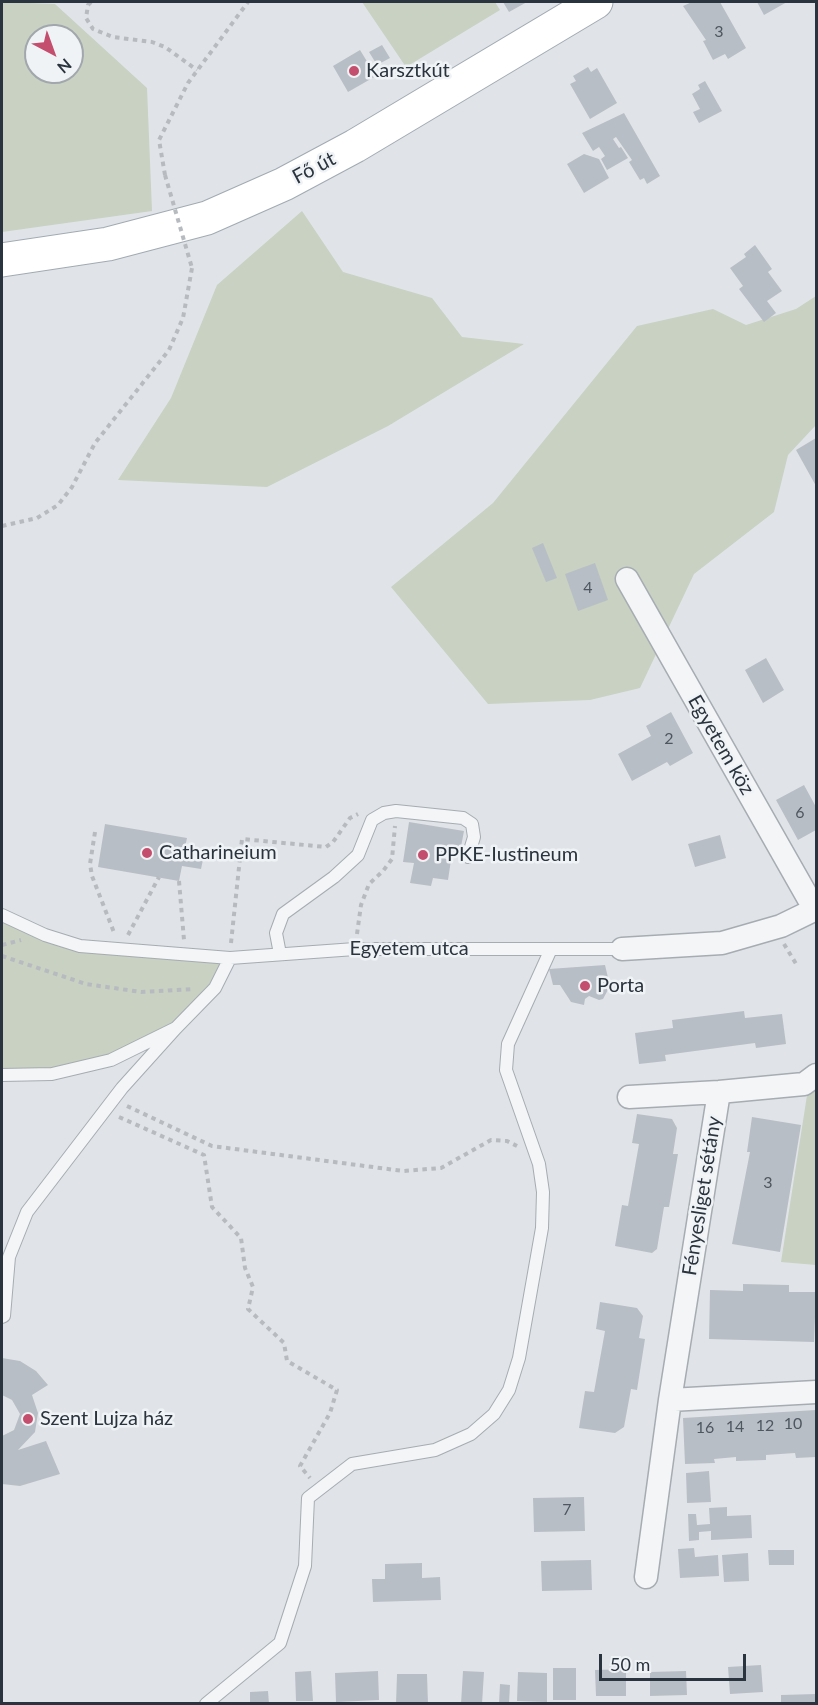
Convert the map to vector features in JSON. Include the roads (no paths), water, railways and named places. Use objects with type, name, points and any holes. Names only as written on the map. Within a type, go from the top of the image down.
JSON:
[{"type":"main road","name":"Fő út","points":[[2,260],[108,244],[207,218],[284,184],[355,146],[596,2]]},
{"type":"street","name":"Egyetem köz","points":[[627,579],[816,909]]},
{"type":"street","name":"Egyetem utca","points":[[622,949],[722,943],[781,926],[816,909]]},
{"type":"street","name":"Fényesliget sétány","points":[[646,1577],[670,1400],[719,1092],[804,1084],[816,1075]]},
{"type":"street","points":[[629,1097],[719,1092]]},
{"type":"street","points":[[670,1400],[816,1392]]},
{"type":"lane","points":[[280,954],[276,933],[283,914],[334,877],[358,855],[372,820],[384,813],[396,811],[463,818],[472,824],[474,837],[468,857]]},
{"type":"lane","name":"Egyetem utca","points":[[2,915],[45,935],[80,946],[186,956],[230,958],[355,948],[622,949]]},
{"type":"lane","points":[[206,1704],[280,1643],[305,1566],[308,1498],[352,1464],[435,1450],[471,1434],[494,1414],[509,1390],[519,1358],[542,1228],[543,1192],[539,1164],[506,1070],[508,1044],[551,949]]},
{"type":"lane","points":[[2,1317],[4,1316],[9,1257],[27,1212],[104,1110],[176,1028],[215,988],[230,958]]},
{"type":"lane","points":[[2,1075],[52,1074],[111,1060],[176,1028]]},
{"type":"place","name":"Karsztkút","points":[[354,71]]},
{"type":"place","name":"Catharineium","points":[[147,853]]},
{"type":"place","name":"PPKE-Iustineum","points":[[423,855]]},
{"type":"place","name":"Porta","points":[[585,986]]},
{"type":"place","name":"Szent Lujza ház","points":[[28,1419]]}]
